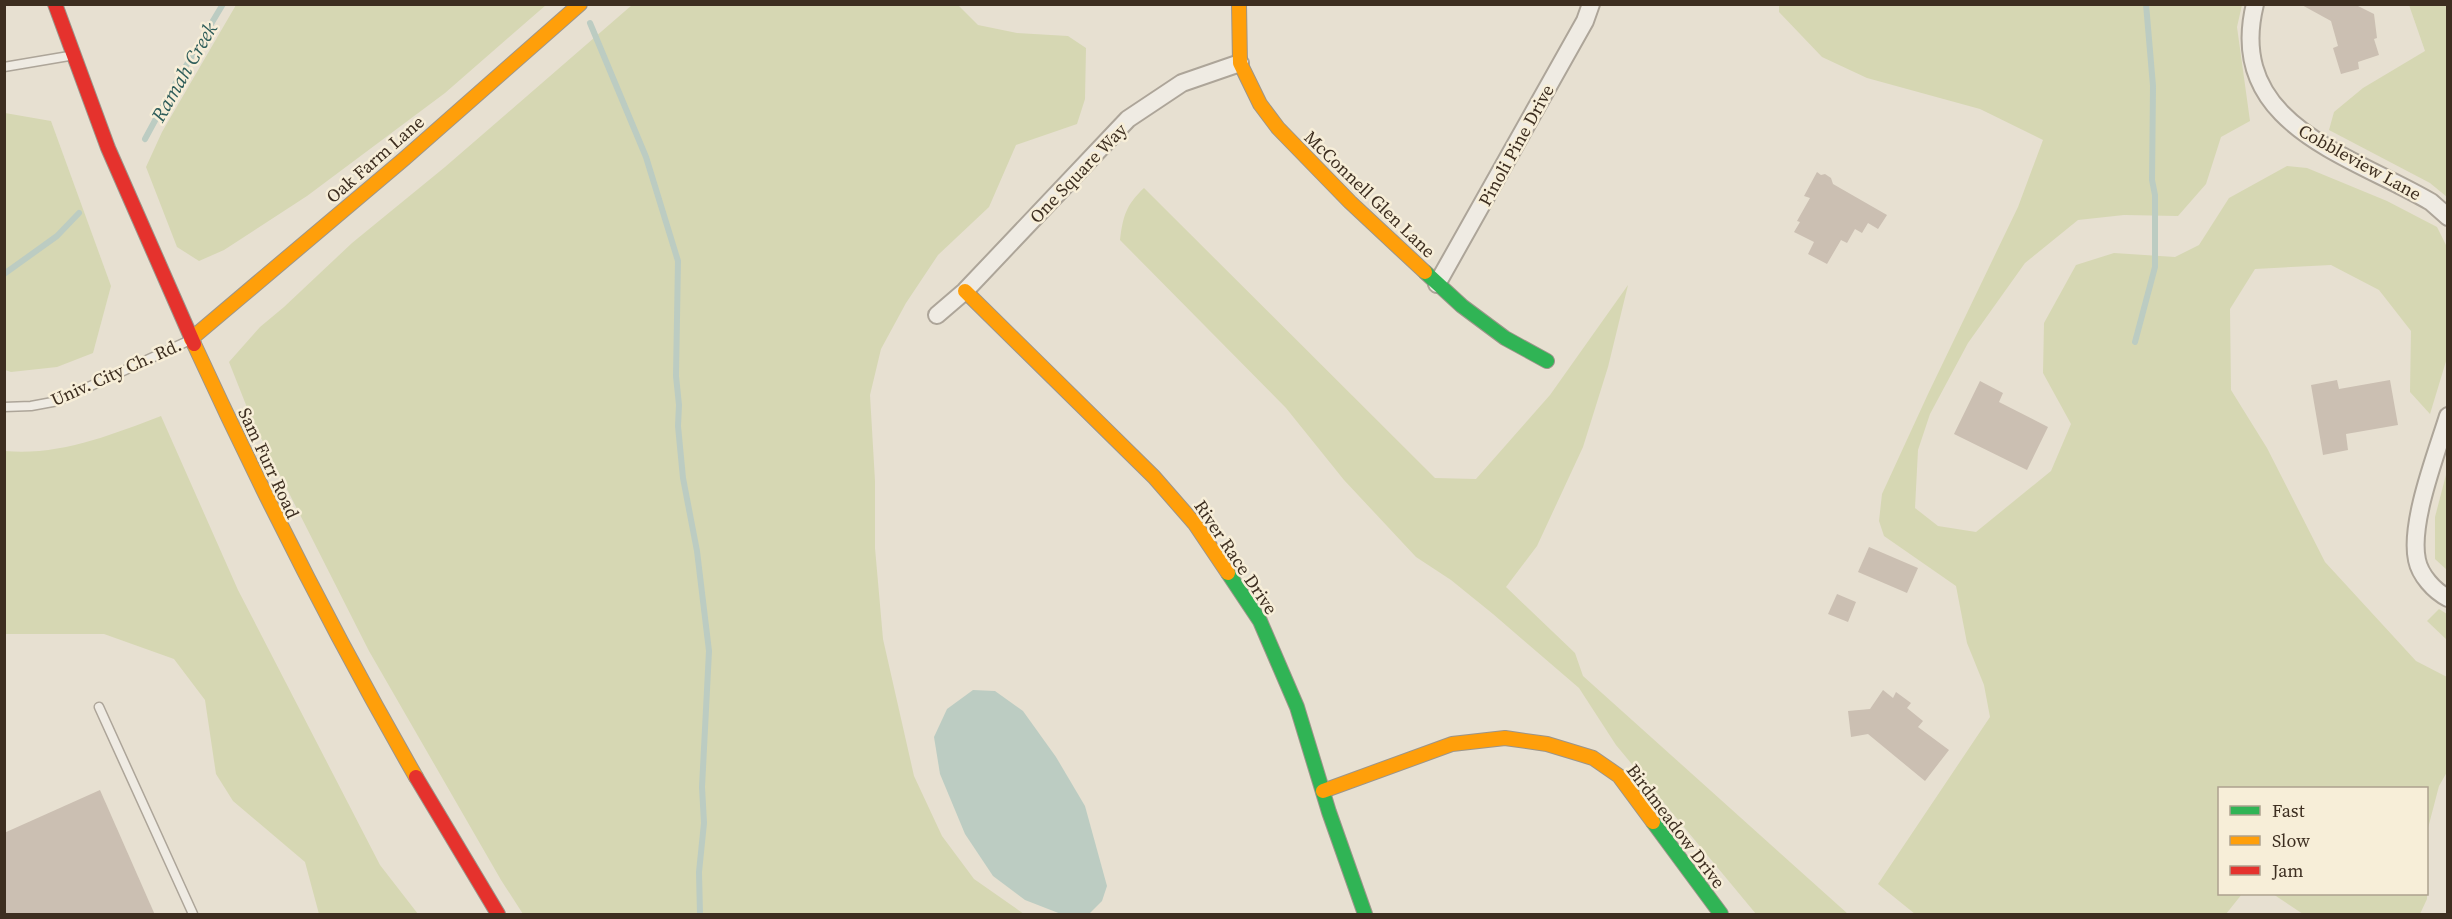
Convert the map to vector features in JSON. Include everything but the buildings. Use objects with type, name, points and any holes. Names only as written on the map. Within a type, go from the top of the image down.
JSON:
[{"type":"street","name":"Sam Furr Road","points":[[54,4],[107,145],[191,339],[294,557],[352,666],[447,832],[498,915]]},
{"type":"street","name":"Oak Farm Lane","points":[[191,339],[404,159],[580,4]]},
{"type":"street","name":"McConnell Glen Lane","points":[[1239,4],[1240,63],[1260,104],[1278,128],[1350,202],[1437,284],[1489,327],[1547,361]]},
{"type":"street","name":"Pinoli Pine Drive","points":[[1437,284],[1585,21],[1591,4]]},
{"type":"street","name":"Cobbleview Lane","points":[[2255,4],[2251,31],[2255,72],[2263,91],[2287,121],[2308,138],[2431,202],[2448,217]]},
{"type":"street","name":"One Square Way","points":[[937,315],[964,291],[1128,120],[1182,83],[1240,63]]},
{"type":"street","name":"River Race Drive","points":[[964,291],[1154,477],[1194,524],[1260,621],[1297,707],[1365,915]]},
{"type":"street","points":[[2448,416],[2422,503],[2415,545],[2422,573],[2440,594],[2448,598]]},
{"type":"street","name":"Birdmeadow Drive","points":[[1323,791],[1452,744],[1505,738],[1547,744],[1593,758],[1619,776],[1721,915]]},
{"type":"lane","points":[[4,67],[74,55]]},
{"type":"lane","name":"Univ. City Ch. Rd.","points":[[4,407],[31,406],[58,401],[191,339]]},
{"type":"lane","points":[[99,707],[193,915]]},
{"type":"green space","points":[[236,5],[546,5],[445,93],[307,196],[224,250],[199,261],[177,247],[146,167],[162,132]]},
{"type":"green space","points":[[632,5],[958,5],[978,25],[1017,33],[1068,36],[1086,48],[1085,99],[1077,124],[1016,145],[989,207],[938,255],[906,303],[881,349],[870,395],[875,481],[875,548],[883,639],[914,776],[942,836],[974,879],[1024,914],[523,914],[501,880],[369,651],[252,420],[229,362],[260,327],[352,243],[445,167]]},
{"type":"green space","points":[[1779,5],[2242,5],[2237,27],[2250,121],[2221,137],[2206,184],[2178,216],[2124,215],[2078,220],[2025,263],[1968,343],[1930,414],[1918,450],[1915,508],[1938,526],[1976,532],[2051,471],[2071,424],[2043,373],[2044,323],[2076,265],[2114,253],[2175,257],[2199,245],[2229,198],[2287,166],[2307,168],[2387,201],[2437,227],[2447,247],[2447,358],[2430,414],[2410,392],[2411,331],[2379,290],[2331,265],[2255,269],[2230,309],[2231,390],[2267,448],[2325,562],[2416,661],[2447,677],[2447,772],[2439,786],[2428,828],[2428,787],[2218,787],[2218,895],[2241,895],[2226,914],[1915,914],[1878,884],[1990,717],[1984,685],[1967,643],[1956,586],[1884,536],[1879,521],[1882,494],[2018,207],[2043,140],[1980,109],[1867,78],[1822,57],[1779,12]]},
{"type":"green space","points":[[2409,5],[2447,5],[2447,197],[2430,183],[2329,130],[2334,112],[2363,88],[2425,51]]},
{"type":"green space","points":[[5,113],[51,121],[111,286],[93,353],[57,367],[11,372],[5,370]]},
{"type":"green space","points":[[1144,188],[1435,478],[1476,479],[1550,395],[1628,285],[1608,367],[1583,447],[1537,546],[1506,587],[1575,653],[1583,676],[1848,914],[1756,914],[1616,745],[1579,688],[1451,580],[1416,557],[1344,480],[1286,408],[1120,240],[1126,211]]},
{"type":"green space","points":[[161,416],[238,590],[380,865],[418,914],[319,914],[305,862],[233,801],[216,774],[205,700],[174,659],[104,634],[5,634],[5,451],[45,450],[84,443]]},
{"type":"green space","points":[[2447,471],[2448,570],[2435,559],[2435,517]]},
{"type":"green space","points":[[2439,609],[2447,614],[2447,640],[2427,621]]},
{"type":"green space","points":[[2274,895],[2427,895],[2420,914],[2303,914]]},
{"type":"shaded area","points":[[973,690],[995,691],[1023,711],[1056,757],[1085,806],[1107,886],[1102,901],[1089,914],[1061,914],[1025,900],[993,876],[965,834],[940,774],[934,737],[947,709]]},
{"type":"waterway","name":"Ramah Creek","points":[[145,139],[223,4]]},
{"type":"waterway","points":[[2135,342],[2155,267],[2155,195],[2152,180],[2153,86],[2146,4]]},
{"type":"waterway","points":[[590,23],[646,157],[678,261],[676,376],[679,405],[678,426],[683,478],[697,551],[709,651],[702,787],[704,823],[699,872],[700,914]]},
{"type":"waterway","name":"Ramah Creek","points":[[4,274],[57,236],[79,213]]},
{"type":"traffic: fast","points":[[1425,272],[1462,306],[1505,338],[1547,361]]},
{"type":"traffic: fast","points":[[1228,573],[1260,621],[1297,707],[1329,812],[1365,914]]},
{"type":"traffic: fast","points":[[1653,822],[1721,914]]},
{"type":"traffic: slow","points":[[191,339],[404,159],[580,4]]},
{"type":"traffic: slow","points":[[1239,4],[1240,63],[1260,104],[1278,128],[1350,202],[1425,272]]},
{"type":"traffic: slow","points":[[965,291],[1154,477],[1195,524],[1228,573]]},
{"type":"traffic: slow","points":[[194,344],[300,563],[416,777]]},
{"type":"traffic: slow","points":[[1323,791],[1452,744],[1505,738],[1547,744],[1593,758],[1619,776],[1653,822]]},
{"type":"traffic: jam","points":[[55,4],[108,148],[194,344]]},
{"type":"traffic: jam","points":[[416,777],[498,914]]}]
